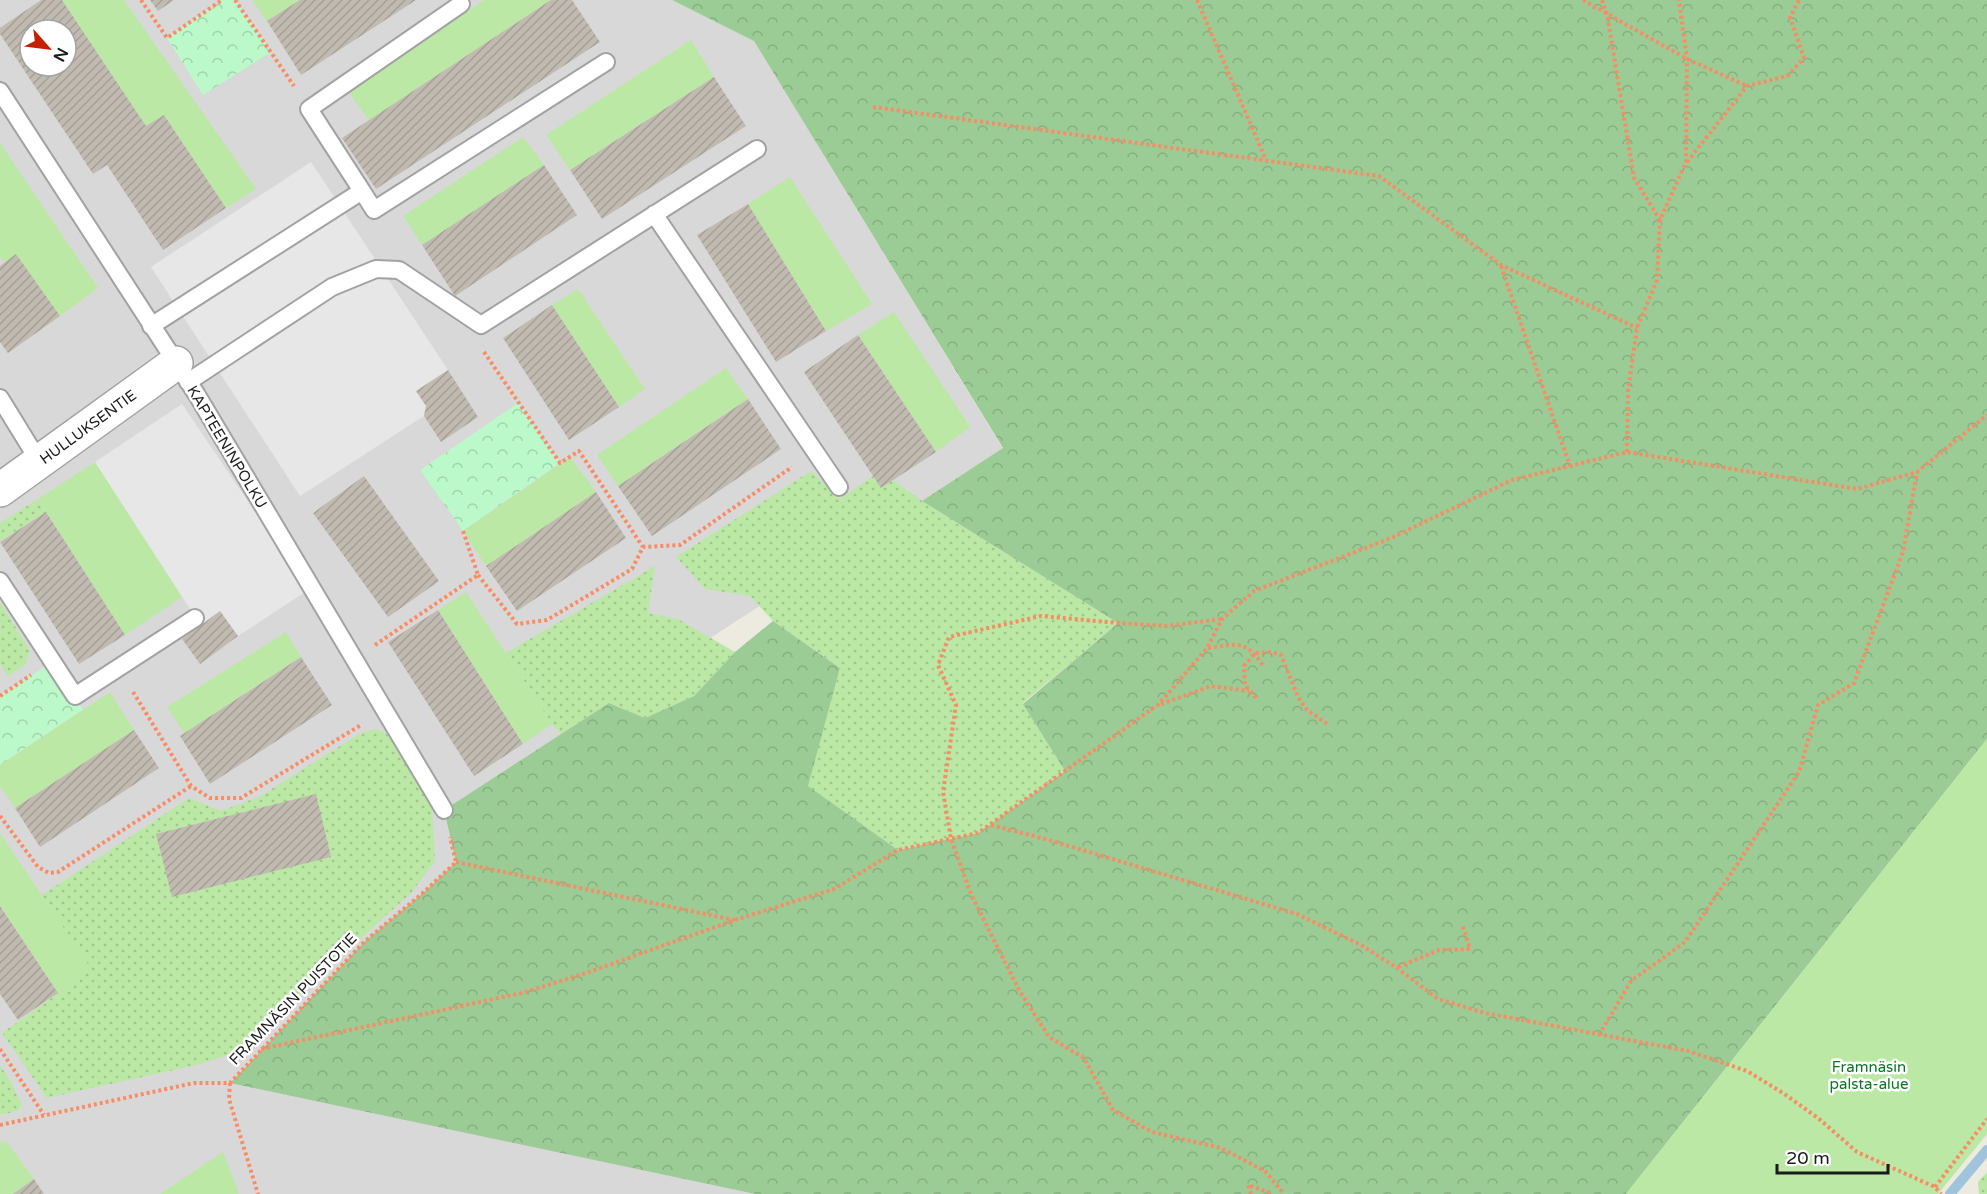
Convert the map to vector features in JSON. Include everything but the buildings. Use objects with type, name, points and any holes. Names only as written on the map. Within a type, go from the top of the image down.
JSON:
[{"type":"street","name":"HULLUKSENTIE","points":[[0,490],[182,373]]},
{"type":"lane","points":[[461,4],[309,109],[374,210],[606,62]]},
{"type":"lane","name":"KAPTEENINPOLKU","points":[[0,91],[182,373],[444,810]]},
{"type":"lane","points":[[182,373],[332,287],[376,269],[399,270],[481,325],[757,149]]},
{"type":"lane","points":[[151,326],[362,191]]},
{"type":"lane","points":[[654,214],[839,487]]},
{"type":"lane","points":[[0,398],[40,463]]},
{"type":"lane","points":[[0,581],[75,696],[195,618]]},
{"type":"path","points":[[141,0],[167,38],[222,0]]},
{"type":"path","points":[[235,0],[309,109]]},
{"type":"path","points":[[1197,0],[1266,161]]},
{"type":"path","points":[[1584,0],[1687,59],[1747,86]]},
{"type":"path","points":[[1602,0],[1607,14],[1634,178],[1660,220]]},
{"type":"path","points":[[1678,0],[1687,59],[1686,162]]},
{"type":"path","points":[[1628,452],[1628,391],[1637,328],[1657,280],[1660,220],[1686,162],[1747,86],[1787,76],[1804,58],[1790,17],[1799,0]]},
{"type":"path","points":[[873,108],[1379,176],[1501,265],[1637,328]]},
{"type":"path","points":[[1501,265],[1570,466]]},
{"type":"path","points":[[481,325],[482,348],[560,463],[579,451],[643,547]]},
{"type":"path","points":[[261,1049],[522,993],[586,973],[735,920],[834,889],[898,850],[978,833],[1159,704],[1207,648],[1222,619],[1254,591],[1391,538],[1512,480],[1628,452],[1857,489],[1917,472],[1987,415]]},
{"type":"path","points":[[643,547],[680,545],[815,451]]},
{"type":"path","points":[[1599,1035],[1631,981],[1685,942],[1799,772],[1818,705],[1854,683],[1903,552],[1917,472]]},
{"type":"path","points":[[463,531],[478,576],[517,624],[547,620],[632,568],[643,547]]},
{"type":"path","points":[[354,659],[478,576]]},
{"type":"path","points":[[1222,619],[1167,626],[1041,616],[949,638],[938,665],[956,705],[943,792],[951,838],[971,894],[1019,990],[1048,1037],[1084,1058],[1113,1110],[1152,1132],[1221,1148],[1265,1172],[1284,1194]]},
{"type":"path","points":[[1207,648],[1239,644],[1255,653],[1264,667]]},
{"type":"path","points":[[1256,698],[1245,685],[1244,666],[1255,653],[1272,652],[1281,655],[1298,697],[1307,710],[1329,724]]},
{"type":"path","points":[[0,696],[52,662]]},
{"type":"path","points":[[118,668],[191,786],[210,798],[241,798],[385,711]]},
{"type":"path","points":[[1159,704],[1211,686],[1250,691]]},
{"type":"path","points":[[0,816],[39,867],[49,873],[58,872],[191,786]]},
{"type":"path","points":[[444,810],[456,862],[735,920]]},
{"type":"path","points":[[990,824],[1045,838],[1297,914],[1361,945],[1397,968],[1438,999],[1485,1013],[1688,1052],[1747,1071],[1783,1092],[1857,1152],[1935,1187],[1940,1193]]},
{"type":"path","name":"FRAMNÄSIN PUISTOTIE","points":[[0,1125],[194,1083],[230,1083],[364,942],[456,862]]},
{"type":"path","points":[[1397,968],[1439,950],[1470,949],[1462,924]]},
{"type":"path","points":[[0,1049],[44,1115]]},
{"type":"path","points":[[230,1083],[229,1099],[258,1194]]},
{"type":"path","points":[[1935,1187],[1987,1119]]},
{"type":"path","points":[[1251,1194],[1248,1185],[1273,1194]]},
{"type":"shaded area","points":[[0,0],[672,0],[754,40],[1003,449],[444,810],[456,862],[295,1015],[230,1082],[755,1194],[0,1194]]},
{"type":"shaded area","points":[[311,162],[448,370],[417,391],[426,406],[424,416],[300,496],[151,267]]},
{"type":"shaded area","points":[[182,404],[308,590],[238,636],[220,611],[201,626],[95,462]]},
{"type":"green space","points":[[62,0],[124,0],[256,189],[226,208],[164,115],[146,126],[78,24],[78,18],[74,18]]},
{"type":"green space","points":[[222,0],[235,0],[271,52],[203,95],[167,38]]},
{"type":"green space","points":[[252,0],[300,0],[267,21]]},
{"type":"green space","points":[[484,0],[551,0],[369,120],[347,90]]},
{"type":"green space","points":[[672,0],[1987,0],[1987,739],[1626,1194],[755,1194],[230,1083],[364,942],[456,862],[444,810],[609,703],[645,718],[694,696],[735,652],[773,621],[840,668],[808,786],[898,850],[978,833],[1065,771],[1023,704],[1118,623],[922,501],[1003,448],[754,41]]},
{"type":"green space","points":[[691,40],[714,77],[570,170],[546,135]]},
{"type":"green space","points":[[523,137],[544,165],[422,245],[403,216]]},
{"type":"green space","points":[[0,143],[98,288],[60,316],[0,257]]},
{"type":"green space","points":[[790,177],[872,304],[826,331],[748,204]]},
{"type":"green space","points":[[578,289],[645,389],[619,407],[552,305]]},
{"type":"green space","points":[[894,312],[970,427],[936,452],[858,335]]},
{"type":"green space","points":[[726,368],[748,399],[618,486],[597,455]]},
{"type":"green space","points":[[518,403],[560,463],[463,531],[420,470]]},
{"type":"green space","points":[[570,457],[596,492],[486,566],[463,531]]},
{"type":"green space","points":[[95,462],[182,597],[125,635],[38,499]]},
{"type":"green space","points":[[811,471],[840,499],[873,476],[882,488],[893,480],[922,501],[1118,623],[1023,703],[1065,771],[978,833],[898,850],[807,786],[840,668],[773,621],[750,596],[705,589],[676,557]]},
{"type":"green space","points":[[38,499],[46,512],[0,541],[0,523]]},
{"type":"green space","points":[[655,566],[648,613],[678,619],[735,652],[694,696],[645,718],[609,703],[561,734],[552,724],[506,653]]},
{"type":"green space","points":[[466,592],[552,724],[523,744],[438,610]]},
{"type":"green space","points":[[0,602],[30,651],[25,665],[8,676],[0,664]]},
{"type":"green space","points":[[286,632],[301,657],[184,733],[167,707]]},
{"type":"green space","points":[[52,662],[83,710],[0,765],[0,696]]},
{"type":"green space","points":[[110,692],[134,730],[15,808],[0,786],[0,765]]},
{"type":"green space","points":[[374,729],[384,732],[394,740],[432,807],[435,861],[411,893],[240,1051],[197,1065],[47,1098],[2,1033],[91,970],[42,895],[189,798],[221,811],[259,797],[359,734]]},
{"type":"green space","name":"Framnäsin palsta-alue","points":[[1987,739],[1987,1134],[1938,1194],[1626,1194]]},
{"type":"green space","points":[[0,833],[92,970],[58,993],[0,906]]},
{"type":"green space","points":[[0,1065],[22,1106],[17,1111],[0,1115]]},
{"type":"green space","points":[[6,1141],[34,1179],[13,1194],[0,1194],[0,1142]]},
{"type":"green space","points":[[223,1152],[239,1194],[160,1194]]},
{"type":"green space","points":[[1987,1172],[1987,1194],[1979,1194],[1978,1182]]},
{"type":"waterway","points":[[1950,1194],[1987,1150]]}]
